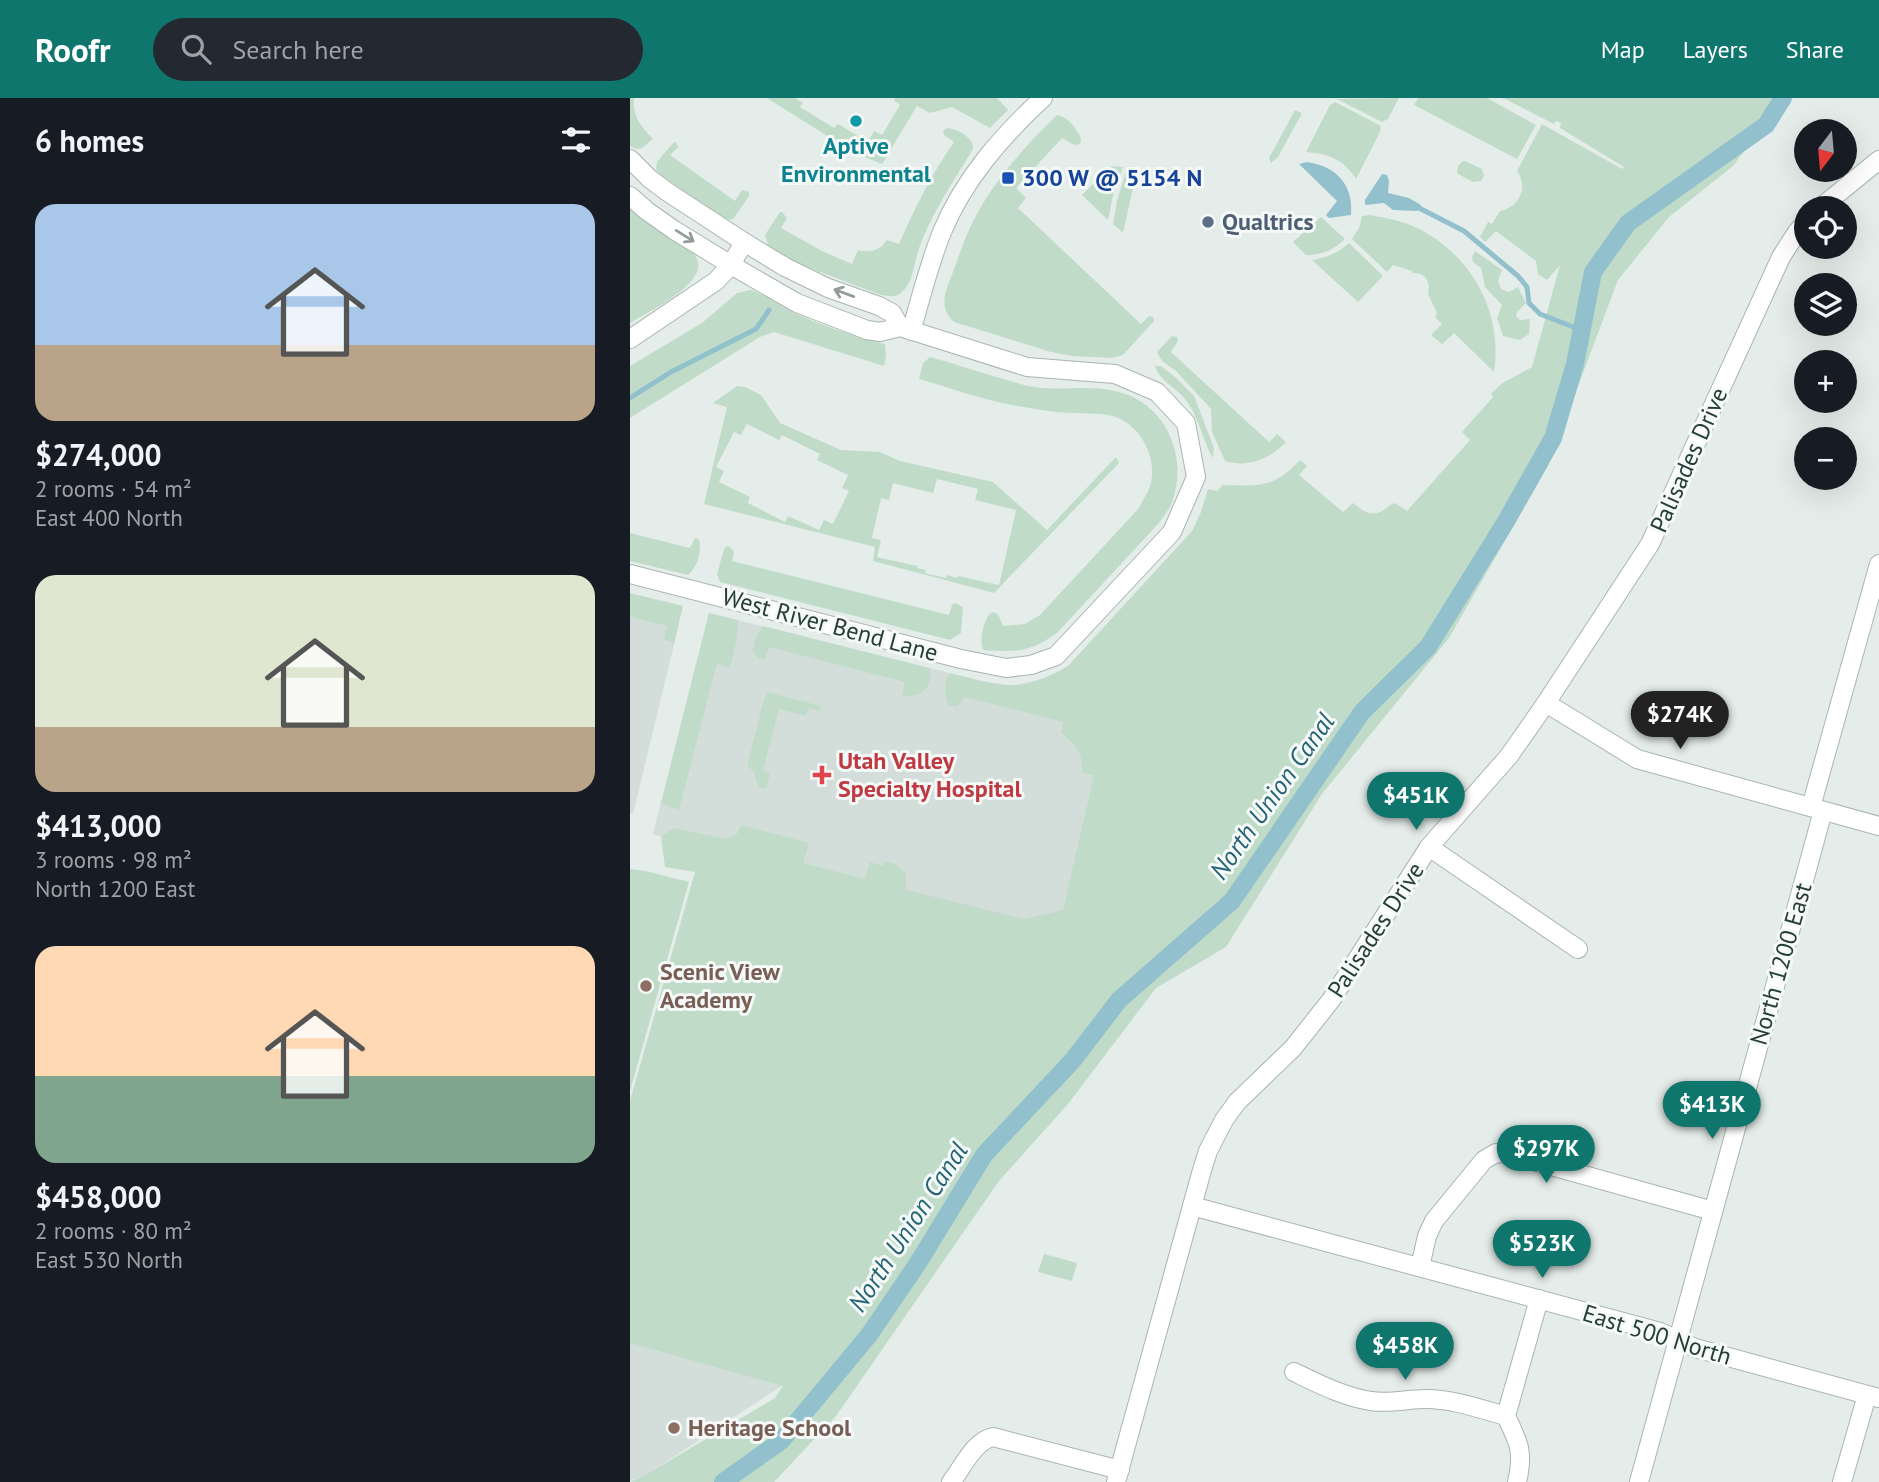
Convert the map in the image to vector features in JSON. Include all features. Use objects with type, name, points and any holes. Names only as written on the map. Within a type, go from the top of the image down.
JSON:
[{"type":"street","points":[[905,329],[942,232],[976,171],[1014,125],[1043,98]]},
{"type":"street","points":[[630,159],[669,193],[744,242],[785,267],[828,288],[892,313],[905,329]]},
{"type":"street","points":[[1835,196],[1879,160]]},
{"type":"street","points":[[630,196],[647,211],[731,265],[797,303],[867,330],[880,332],[905,329]]},
{"type":"street","name":"Palisades Drive","points":[[1118,1476],[1208,1150],[1224,1120],[1237,1102],[1293,1048],[1331,1000],[1429,847],[1503,764],[1650,544],[1781,257],[1794,237]]},
{"type":"street","points":[[630,339],[716,281],[731,265],[744,242]]},
{"type":"street","name":"West River Bend Lane","points":[[630,574],[961,659],[1006,668],[1031,665],[1056,656],[1172,532],[1196,477],[1186,423],[1157,392],[1115,374],[1027,368],[905,329]]},
{"type":"street","name":"North 1200 East","points":[[1639,1482],[1713,1212],[1879,564]]},
{"type":"street","points":[[1546,703],[1637,759],[1879,826]]},
{"type":"street","points":[[1429,847],[1578,949]]},
{"type":"street","points":[[1420,1267],[1427,1236],[1434,1221],[1483,1160],[1496,1153],[1508,1154],[1713,1212]]},
{"type":"street","name":"East 500 North","points":[[1192,1206],[1660,1332],[1695,1348],[1873,1397]]},
{"type":"street","points":[[1517,1482],[1521,1449],[1506,1416],[1539,1299]]},
{"type":"street","points":[[1294,1373],[1328,1388],[1371,1401],[1386,1403],[1444,1400],[1506,1416]]},
{"type":"street","points":[[1842,1482],[1873,1397]]},
{"type":"street","points":[[951,1482],[976,1448],[987,1438],[993,1437],[1118,1476]]},
{"type":"shaded area","points":[[709,613],[982,681],[1012,686],[1050,677],[1068,666],[1170,876],[1079,981],[653,834]]},
{"type":"shaded area","points":[[630,617],[678,628],[633,814],[630,813]]},
{"type":"shaded area","name":"Heritage School","points":[[630,1343],[783,1385],[652,1471],[630,1481]]},
{"type":"green space","points":[[630,98],[634,98],[634,110],[638,120],[653,139],[642,148],[630,146]]},
{"type":"green space","points":[[767,98],[795,98],[803,103],[800,107],[834,128],[838,124],[868,142],[874,131],[882,135],[900,105],[895,98],[997,98],[1008,110],[990,128],[952,107],[930,113],[917,106],[882,164],[854,153]]},
{"type":"green space","points":[[1399,98],[1388,119],[1382,122],[1337,99]]},
{"type":"green space","points":[[1418,98],[1487,98],[1536,125],[1517,159],[1414,105]]},
{"type":"green space","points":[[1503,98],[1790,98],[1768,119],[1733,166],[1669,217],[1618,280],[1548,466],[1449,638],[1322,794],[1226,947],[1156,988],[1068,1104],[999,1181],[836,1416],[774,1482],[630,1482],[775,1398],[783,1386],[630,1343],[630,1101],[695,872],[665,867],[661,837],[674,828],[726,839],[737,834],[741,825],[809,843],[803,863],[865,879],[870,862],[883,866],[884,861],[894,863],[906,874],[906,890],[1024,919],[1063,910],[1094,775],[1082,772],[1078,750],[1061,733],[1063,722],[965,697],[957,706],[948,705],[945,689],[950,673],[988,683],[1018,685],[1041,679],[1068,666],[1192,531],[1208,489],[1217,491],[1223,485],[1265,483],[1282,476],[1300,460],[1307,466],[1299,475],[1343,512],[1353,503],[1372,514],[1395,503],[1407,511],[1470,440],[1462,432],[1493,397],[1491,394],[1501,384],[1532,367],[1560,265],[1547,280],[1538,274],[1536,261],[1496,231],[1485,242],[1480,237],[1488,222],[1492,224],[1500,211],[1512,206],[1520,196],[1522,184],[1517,171],[1542,124],[1622,169],[1624,167],[1560,128],[1561,123],[1556,121],[1554,124]]},
{"type":"green space","points":[[1335,102],[1381,126],[1356,179],[1341,162],[1321,154],[1306,152],[1330,105]]},
{"type":"green space","points":[[1295,110],[1302,113],[1278,157],[1271,163],[1269,158]]},
{"type":"green space","points":[[1057,115],[1065,118],[1074,127],[1081,138],[1080,144],[1074,145],[1062,138],[1016,188],[1026,198],[1018,208],[1141,324],[1149,316],[1153,317],[1154,321],[1123,355],[1112,358],[1051,352],[954,322],[944,304],[948,285],[978,212],[1014,161]]},
{"type":"green space","points":[[947,128],[968,137],[973,149],[929,224],[911,278],[900,294],[881,295],[799,264],[768,245],[765,235],[780,212],[787,218],[781,228],[852,264],[858,250],[874,250],[887,240],[899,244],[924,192],[954,142],[944,135],[943,131]]},
{"type":"green space","points":[[676,142],[678,147],[670,155],[735,201],[742,190],[749,192],[733,219],[729,220],[693,198],[656,170],[657,162]]},
{"type":"green space","points":[[1463,161],[1482,169],[1484,176],[1481,181],[1473,182],[1458,174],[1458,166]]},
{"type":"green space","points":[[1111,166],[1123,167],[1108,220],[1082,195]]},
{"type":"green space","points":[[1126,171],[1136,175],[1123,233],[1113,224]]},
{"type":"green space","points":[[630,209],[685,246],[698,262],[697,273],[678,293],[630,323]]},
{"type":"green space","points":[[1370,215],[1417,228],[1454,253],[1468,270],[1488,307],[1496,350],[1494,372],[1454,333],[1442,344],[1431,335],[1442,324],[1435,317],[1437,313],[1428,294],[1429,286],[1424,276],[1393,265],[1387,272],[1352,239],[1362,216]]},
{"type":"green space","points":[[1321,217],[1345,239],[1327,251],[1306,255],[1293,242]]},
{"type":"green space","points":[[1349,243],[1383,276],[1358,302],[1312,260],[1341,250]]},
{"type":"green space","points":[[1475,251],[1502,270],[1498,281],[1501,289],[1509,292],[1518,287],[1526,303],[1516,316],[1520,320],[1530,319],[1529,334],[1520,340],[1503,336],[1497,318],[1502,305],[1485,287],[1481,268],[1473,262]]},
{"type":"green space","points":[[751,290],[813,321],[885,344],[884,366],[774,332],[760,337],[630,418],[630,366],[702,323],[737,293]]},
{"type":"green space","points":[[1172,336],[1177,337],[1178,341],[1171,352],[1269,442],[1277,434],[1286,442],[1273,453],[1250,463],[1225,461],[1212,432],[1211,409],[1176,371],[1162,361],[1157,352]]},
{"type":"green space","points":[[930,357],[1029,386],[1104,389],[1133,397],[1160,419],[1175,451],[1176,487],[1171,505],[1159,523],[1057,633],[1030,648],[1014,651],[983,650],[982,632],[989,614],[998,614],[1003,626],[1025,624],[1040,615],[1139,508],[1152,479],[1147,448],[1135,430],[1112,416],[1055,412],[1012,405],[919,379],[923,363]]},
{"type":"green space","points":[[1155,366],[1161,366],[1194,396],[1214,448],[1213,458],[1189,405],[1160,375]]},
{"type":"green space","points":[[737,386],[745,387],[761,395],[780,423],[841,450],[880,452],[900,461],[993,482],[1047,530],[1116,457],[1119,463],[994,593],[873,561],[875,547],[704,504],[727,407],[713,403]],"holes":[[[747,424],[779,440],[782,435],[820,454],[817,460],[848,475],[842,488],[849,491],[833,524],[824,520],[819,530],[788,516],[785,522],[748,503],[750,497],[719,482],[724,471],[716,467],[734,432],[741,435]],[[937,479],[978,489],[975,500],[1016,510],[999,585],[958,576],[947,575],[946,578],[925,573],[926,570],[917,566],[877,557],[881,540],[872,538],[881,498],[889,500],[893,483],[933,493]]]},
{"type":"green space","points":[[630,533],[690,548],[695,538],[699,539],[700,549],[696,564],[688,575],[630,561]]},
{"type":"green space","points":[[727,546],[734,552],[732,561],[949,615],[955,603],[963,607],[961,633],[950,640],[720,582],[717,574]]},
{"type":"green space","points":[[630,593],[683,606],[674,643],[664,640],[667,626],[630,617]]},
{"type":"green space","points":[[709,613],[738,620],[737,637],[730,668],[717,663],[679,810],[661,803]]},
{"type":"green space","points":[[763,626],[929,668],[930,681],[920,693],[902,696],[905,682],[769,647],[765,659],[759,659],[753,652],[755,640]]},
{"type":"green space","points":[[766,692],[821,706],[820,711],[808,708],[806,716],[779,709],[763,770],[770,773],[766,789],[758,787],[754,772],[747,766]]},
{"type":"green space","name":"Scenic View Academy","points":[[630,869],[689,882],[630,1091]]},
{"type":"green space","points":[[1044,1254],[1077,1263],[1072,1281],[1038,1272]]},
{"type":"water","points":[[1307,162],[1327,168],[1341,179],[1349,195],[1351,215],[1329,218],[1326,215],[1337,201],[1299,164]]},
{"type":"water","points":[[1382,174],[1387,175],[1389,181],[1388,193],[1409,198],[1421,205],[1417,211],[1393,210],[1384,203],[1365,205],[1365,200]]},
{"type":"waterway","name":"North Union Canal","points":[[723,1482],[781,1441],[869,1335],[918,1263],[984,1155],[1073,1060],[1119,1000],[1232,901],[1362,712],[1428,647],[1505,523],[1553,438],[1575,364],[1593,272],[1628,223],[1766,125],[1783,98]]},
{"type":"waterway","points":[[1419,208],[1464,231],[1518,276],[1527,287],[1529,303],[1540,314],[1581,330]]},
{"type":"waterway","points":[[630,398],[671,372],[756,329],[769,310]]},
{"type":"place","name":"Aptive Environmental","points":[[856,121]]},
{"type":"place","name":"300 W @ 5154 N","points":[[1008,178]]},
{"type":"place","name":"Qualtrics","points":[[1208,222]]},
{"type":"place","name":"Utah Valley Specialty Hospital","points":[[822,775]]},
{"type":"place","name":"Scenic View Academy","points":[[646,986]]},
{"type":"place","name":"Heritage School","points":[[674,1428]]}]
